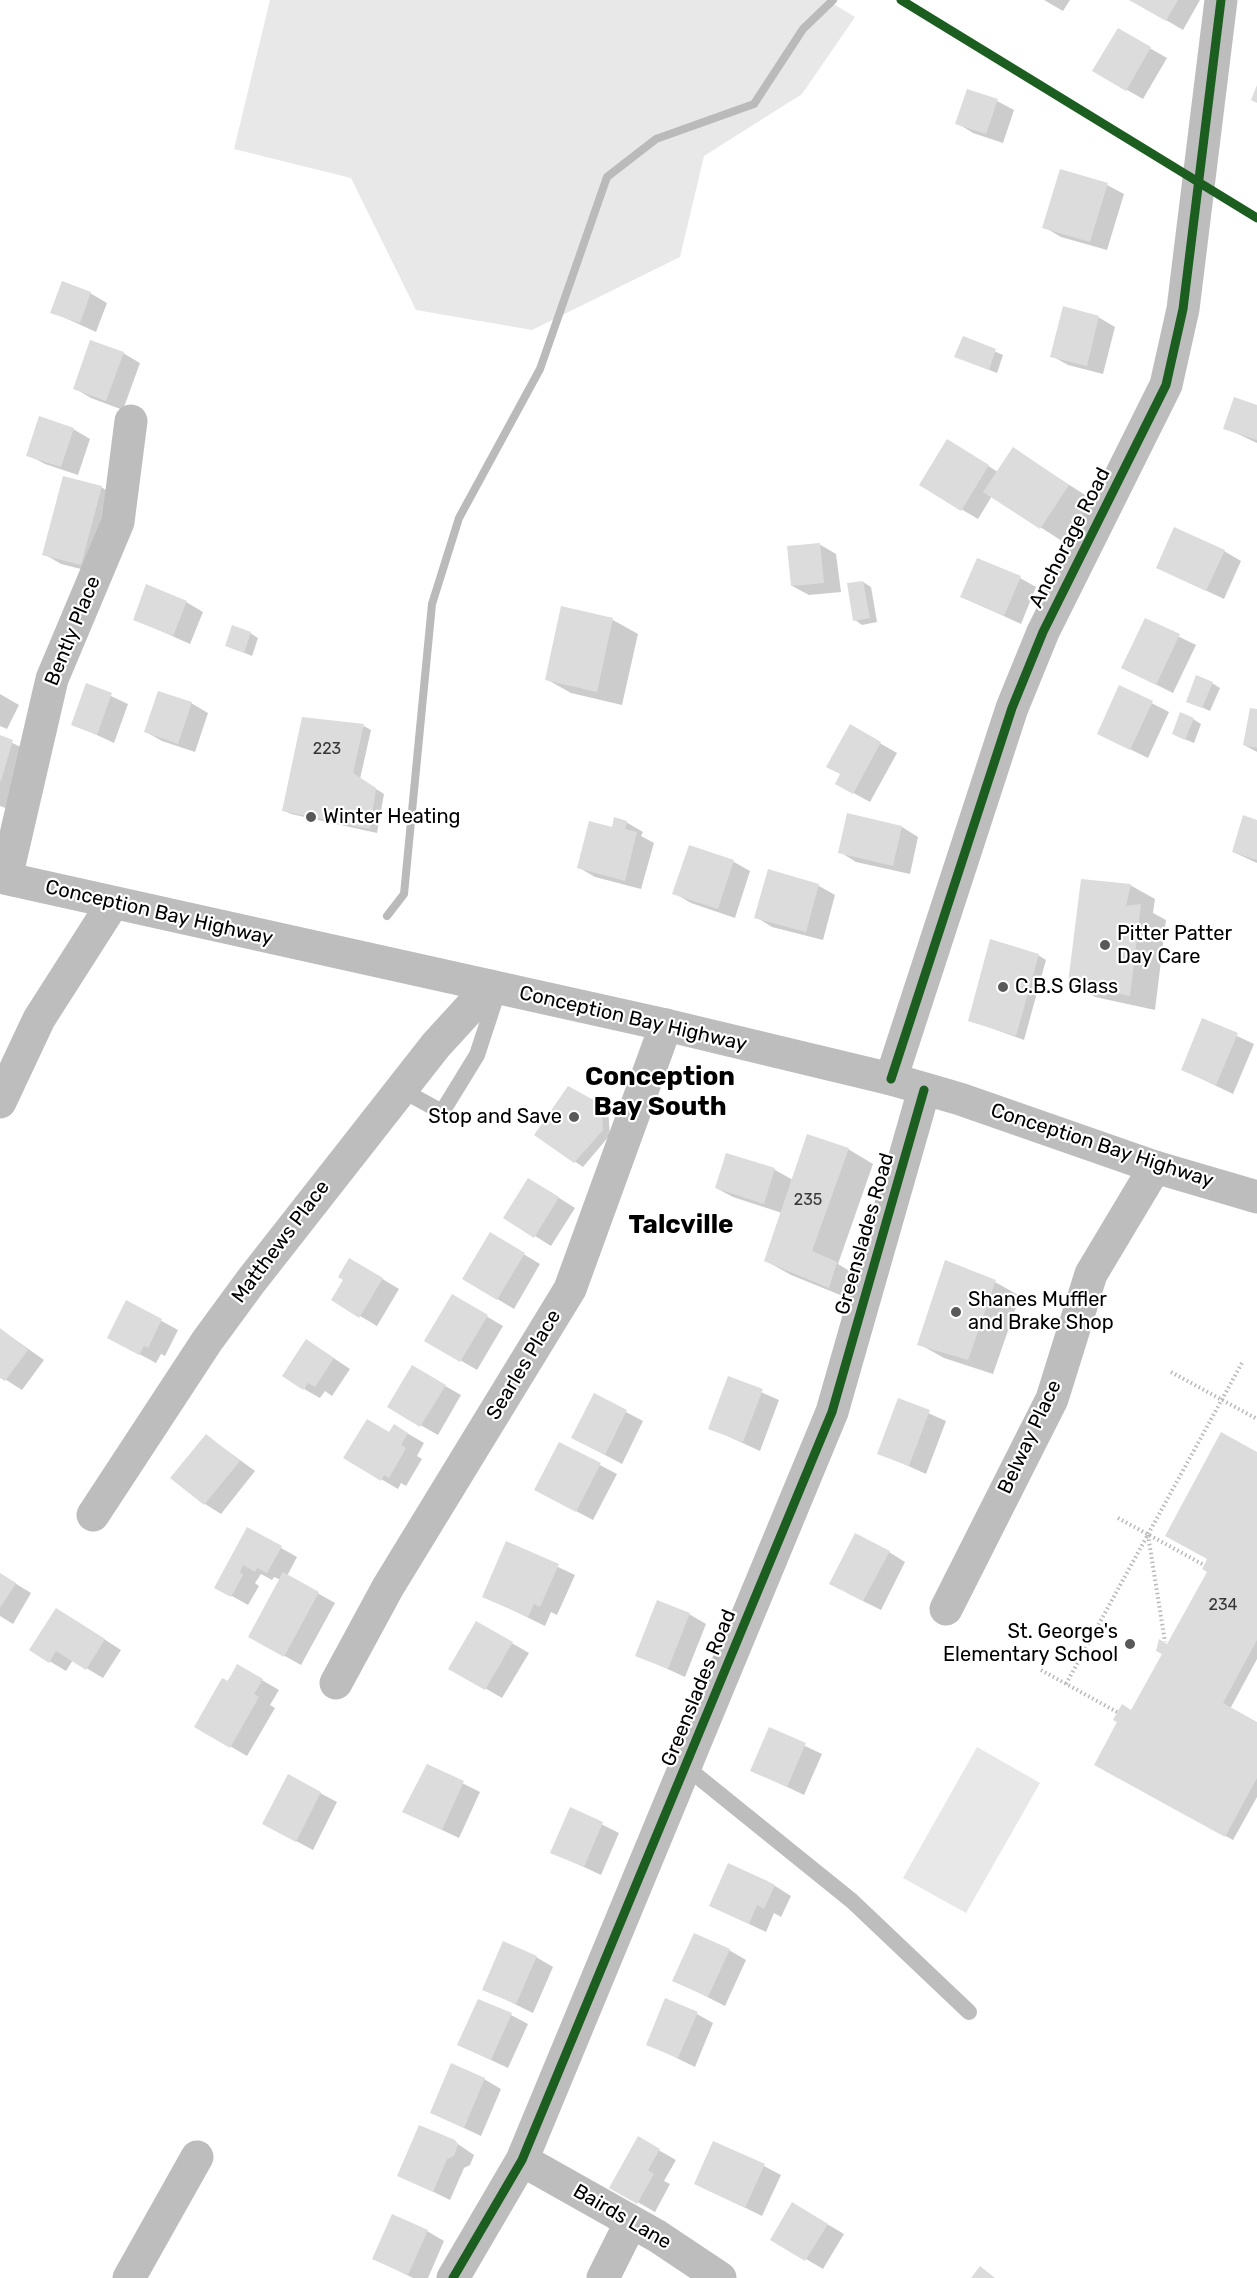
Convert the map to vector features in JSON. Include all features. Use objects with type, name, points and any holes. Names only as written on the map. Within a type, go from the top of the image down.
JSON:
[{"type":"street","name":"Anchorage Road","points":[[891,1079],[1012,708],[1043,632],[1166,385],[1183,309],[1221,0]]},
{"type":"street","name":"Bently Place","points":[[3,878],[51,679],[118,522],[130,421]]},
{"type":"street","name":"Conception Bay Highway","points":[[3,878],[666,1025],[891,1079],[960,1099],[1155,1167],[1257,1197]]},
{"type":"street","points":[[0,1102],[39,1018],[113,903]]},
{"type":"street","name":"Matthews Place","points":[[93,1515],[207,1341],[400,1089],[436,1045],[495,987]]},
{"type":"street","name":"Searles Place","points":[[336,1683],[388,1587],[570,1289],[666,1025]]},
{"type":"street","name":"Greenslades Road","points":[[453,2278],[522,2160],[832,1412],[924,1090]]},
{"type":"street","name":"Belway Place","points":[[946,1609],[1052,1399],[1091,1274],[1155,1167]]},
{"type":"street","points":[[129,2278],[197,2157]]},
{"type":"street","name":"Bairds Lane","points":[[522,2160],[631,2222],[720,2278]]},
{"type":"street","points":[[603,2278],[631,2222]]},
{"type":"lane","points":[[400,1089],[442,1112],[477,1055],[495,987]]},
{"type":"lane","points":[[686,1767],[852,1901],[969,2012]]},
{"type":"path","points":[[1066,1684],[1243,1361]]},
{"type":"path","points":[[1172,1372],[1257,1419]]},
{"type":"path","points":[[1118,1518],[1204,1565]]},
{"type":"path","points":[[1148,1534],[1164,1642]]},
{"type":"path","points":[[1041,1670],[1117,1712]]},
{"type":"shaded area","points":[[270,0],[827,0],[855,17],[802,94],[704,156],[680,257],[532,330],[416,310],[351,178],[234,149]]},
{"type":"shaded area","points":[[977,1747],[1040,1783],[966,1913],[903,1878]]},
{"type":"building","points":[[1129,0],[1178,0],[1166,21]]},
{"type":"building","points":[[1118,28],[1151,47],[1126,91],[1092,71]]},
{"type":"building","points":[[1257,85],[1257,103],[1251,100]]},
{"type":"building","points":[[967,89],[998,99],[986,134],[955,124]]},
{"type":"building","points":[[1060,169],[1108,183],[1090,242],[1042,228]]},
{"type":"building","points":[[62,281],[91,292],[80,323],[50,313]]},
{"type":"building","points":[[1063,306],[1099,316],[1087,366],[1050,357]]},
{"type":"building","points":[[963,336],[996,349],[989,370],[954,357]]},
{"type":"building","points":[[90,340],[124,352],[106,401],[73,389]]},
{"type":"building","points":[[1234,397],[1257,405],[1257,440],[1223,429]]},
{"type":"building","points":[[39,416],[74,428],[61,467],[26,456]]},
{"type":"building","points":[[947,439],[989,465],[961,511],[919,485]]},
{"type":"building","points":[[1013,447],[1069,485],[1040,529],[983,492]]},
{"type":"building","points":[[63,476],[102,486],[81,565],[42,555]]},
{"type":"building","points":[[1174,527],[1225,550],[1206,591],[1156,568]]},
{"type":"building","points":[[820,543],[824,583],[791,586],[787,546]]},
{"type":"building","points":[[977,558],[1021,576],[1004,616],[960,597]]},
{"type":"building","points":[[863,581],[870,618],[853,621],[847,583]]},
{"type":"building","points":[[146,584],[187,601],[173,636],[133,620]]},
{"type":"building","points":[[561,606],[613,618],[597,692],[545,680]]},
{"type":"building","points":[[1145,618],[1180,634],[1156,685],[1121,668]]},
{"type":"building","points":[[232,625],[251,632],[244,653],[225,646]]},
{"type":"building","points":[[1196,675],[1213,682],[1202,708],[1186,702]]},
{"type":"building","points":[[86,683],[112,693],[97,735],[71,725]]},
{"type":"building","points":[[1119,685],[1153,701],[1130,750],[1097,734]]},
{"type":"building","points":[[158,691],[192,702],[178,744],[144,732]]},
{"type":"building","points":[[1250,708],[1257,709],[1257,748],[1243,745]]},
{"type":"building","points":[[1180,712],[1194,718],[1185,740],[1172,734]]},
{"type":"building","points":[[302,717],[364,724],[353,773],[376,788],[370,829],[282,811]]},
{"type":"building","points":[[850,724],[881,742],[853,794],[835,784],[840,774],[826,767]]},
{"type":"building","points":[[0,735],[13,740],[1,781],[0,781]]},
{"type":"building","points":[[847,813],[902,826],[893,866],[838,853]]},
{"type":"building","points":[[1243,815],[1257,820],[1257,860],[1232,852]]},
{"type":"building","points":[[614,817],[627,821],[625,829],[637,832],[625,881],[577,868],[589,821],[612,827]]},
{"type":"building","points":[[689,845],[734,860],[718,909],[672,894]]},
{"type":"building","points":[[768,869],[819,884],[806,932],[754,918]]},
{"type":"building","name":"Pitter Patter Day Care","points":[[1081,879],[1131,884],[1126,906],[1141,904],[1130,996],[1068,983]]},
{"type":"building","name":"C.B.S Glass","points":[[990,939],[1039,954],[1016,1036],[968,1021]]},
{"type":"building","points":[[1202,1018],[1238,1033],[1216,1085],[1181,1070]]},
{"type":"building","name":"Stop and Save","points":[[568,1086],[601,1104],[603,1130],[574,1163],[534,1135]]},
{"type":"building","points":[[807,1134],[849,1148],[812,1251],[837,1262],[829,1288],[764,1261]]},
{"type":"building","points":[[726,1153],[775,1168],[764,1204],[715,1188]]},
{"type":"building","points":[[528,1178],[559,1197],[534,1238],[503,1218]]},
{"type":"building","points":[[490,1232],[525,1253],[497,1300],[462,1279]]},
{"type":"building","points":[[349,1258],[383,1278],[359,1318],[331,1300],[343,1280],[338,1277]]},
{"type":"building","name":"Shanes Muffler and Brake Shop","points":[[945,1260],[996,1280],[968,1360],[917,1345]]},
{"type":"building","points":[[452,1294],[488,1315],[460,1362],[424,1341]]},
{"type":"building","points":[[126,1300],[162,1319],[148,1348],[144,1346],[139,1355],[107,1338]]},
{"type":"building","points":[[0,1328],[28,1350],[5,1381],[0,1378]]},
{"type":"building","points":[[306,1339],[334,1358],[315,1387],[308,1383],[303,1390],[282,1376]]},
{"type":"building","points":[[412,1365],[446,1385],[420,1427],[387,1407]]},
{"type":"building","points":[[728,1376],[763,1389],[743,1442],[708,1429]]},
{"type":"building","points":[[594,1393],[627,1410],[605,1455],[571,1438]]},
{"type":"building","points":[[898,1398],[930,1410],[909,1466],[877,1454]]},
{"type":"building","points":[[367,1419],[389,1432],[394,1424],[408,1433],[401,1445],[406,1448],[389,1478],[384,1475],[381,1481],[343,1458]]},
{"type":"building","points":[[1221,1432],[1257,1452],[1257,1640],[1223,1703],[1257,1722],[1257,1778],[1225,1837],[1094,1765],[1117,1722],[1113,1720],[1122,1704],[1131,1710],[1162,1654],[1156,1651],[1159,1639],[1167,1644],[1207,1572],[1202,1569],[1207,1559],[1165,1536]]},
{"type":"building","points":[[206,1434],[240,1461],[204,1505],[170,1478]]},
{"type":"building","points":[[559,1442],[601,1463],[576,1512],[534,1490]]},
{"type":"building","points":[[247,1527],[282,1546],[267,1573],[257,1568],[255,1572],[243,1565],[240,1572],[243,1575],[231,1597],[214,1588]]},
{"type":"building","points":[[855,1533],[890,1551],[863,1601],[829,1584]]},
{"type":"building","points":[[506,1541],[559,1564],[540,1607],[534,1604],[528,1617],[482,1597]]},
{"type":"building","points":[[283,1572],[319,1592],[284,1657],[248,1637]]},
{"type":"building","points":[[0,1573],[16,1583],[0,1608]]},
{"type":"building","points":[[657,1600],[690,1613],[668,1669],[635,1656]]},
{"type":"building","points":[[56,1608],[105,1639],[86,1670],[56,1651],[49,1663],[29,1650]]},
{"type":"building","points":[[476,1621],[513,1642],[485,1690],[448,1669]]},
{"type":"building","points":[[237,1664],[263,1679],[254,1694],[259,1697],[230,1748],[194,1727],[222,1678],[228,1681]]},
{"type":"building","points":[[769,1727],[806,1743],[787,1787],[750,1771]]},
{"type":"building","points":[[427,1764],[464,1781],[442,1830],[402,1812]]},
{"type":"building","points":[[288,1774],[321,1792],[296,1842],[262,1824]]},
{"type":"building","points":[[570,1807],[603,1822],[584,1867],[550,1853]]},
{"type":"building","points":[[728,1863],[775,1885],[764,1909],[757,1905],[749,1924],[709,1906]]},
{"type":"building","points":[[694,1933],[730,1949],[708,1997],[672,1981]]},
{"type":"building","points":[[503,1941],[537,1956],[516,2004],[482,1990]]},
{"type":"building","points":[[665,1998],[698,2012],[678,2058],[646,2045]]},
{"type":"building","points":[[478,1999],[512,2013],[491,2060],[457,2045]]},
{"type":"building","points":[[451,2063],[485,2078],[464,2128],[430,2113]]},
{"type":"building","points":[[419,2125],[455,2140],[458,2144],[454,2156],[447,2159],[433,2192],[397,2176]]},
{"type":"building","points":[[638,2136],[660,2149],[648,2170],[654,2174],[637,2204],[609,2188]]},
{"type":"building","points":[[713,2141],[765,2164],[745,2208],[694,2184]]},
{"type":"building","points":[[792,2202],[828,2224],[805,2261],[770,2240]]},
{"type":"building","points":[[392,2214],[428,2230],[408,2275],[372,2259]]},
{"type":"building","points":[[980,2266],[995,2278],[971,2278]]},
{"type":"waterway","points":[[387,916],[404,894],[432,604],[459,518],[540,369],[607,177],[656,139],[754,104],[803,29],[833,0]]},
{"type":"cycle path","points":[[901,0],[1257,218]]},
{"type":"cycle path","points":[[891,1079],[1012,708],[1043,632],[1166,385],[1183,309],[1221,0]]},
{"type":"cycle path","points":[[453,2278],[522,2160],[832,1412],[924,1090]]},
{"type":"place","name":"Winter Heating","points":[[311,817]]},
{"type":"place","name":"Pitter Patter Day Care","points":[[1105,945]]},
{"type":"place","name":"C.B.S Glass","points":[[1003,987]]},
{"type":"place","name":"Stop and Save","points":[[574,1117]]},
{"type":"place","name":"Shanes Muffler and Brake Shop","points":[[956,1312]]},
{"type":"place","name":"St. George's Elementary School","points":[[1130,1644]]},
{"type":"district","name":"Conception Bay South","points":[[660,1092]]},
{"type":"district","name":"Talcville","points":[[681,1225]]}]
